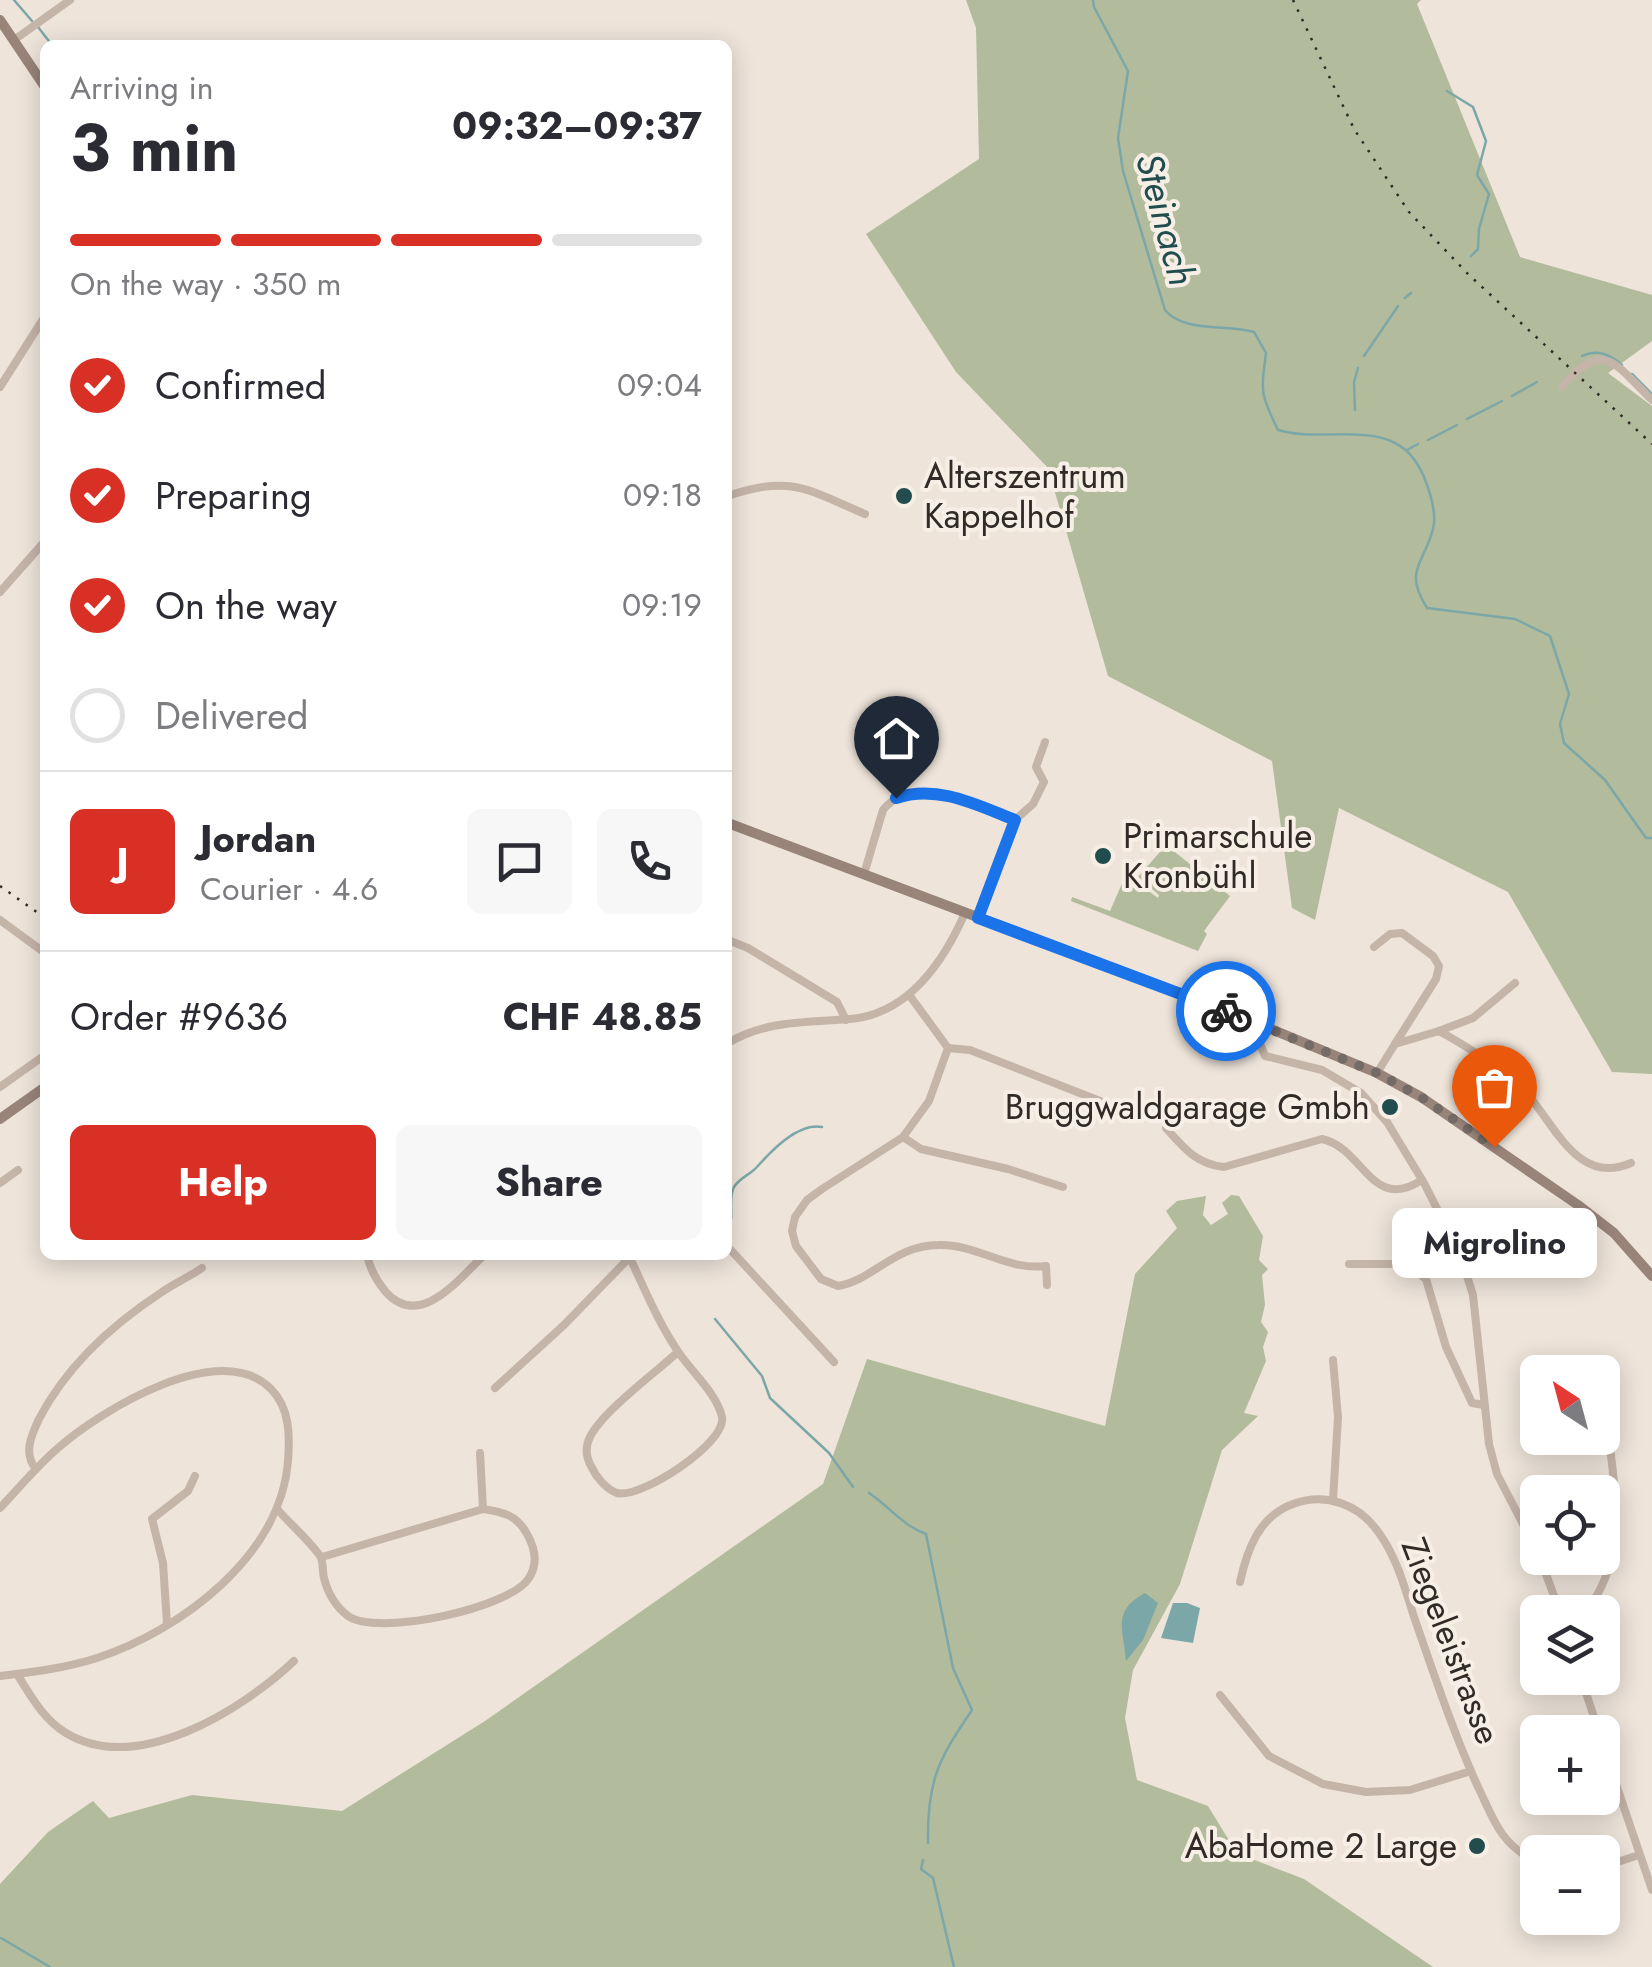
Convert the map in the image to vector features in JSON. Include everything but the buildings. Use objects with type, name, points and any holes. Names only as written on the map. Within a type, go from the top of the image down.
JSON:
[{"type":"main road","points":[[0,20],[40,79]]},
{"type":"main road","points":[[732,825],[1263,1026],[1377,1073],[1421,1097],[1578,1205],[1614,1234],[1652,1276]]},
{"type":"main road","points":[[0,1119],[40,1090]]},
{"type":"street","points":[[14,40],[70,0]]},
{"type":"street","points":[[0,387],[40,324]]},
{"type":"street","points":[[1562,388],[1587,362],[1600,359],[1620,369],[1652,400]]},
{"type":"street","points":[[732,495],[788,483],[865,514]]},
{"type":"street","points":[[0,592],[40,547]]},
{"type":"street","points":[[978,918],[1015,820],[1033,804],[1044,782],[1036,766],[1046,742]]},
{"type":"street","points":[[864,874],[884,810],[903,796],[932,793],[1015,820]]},
{"type":"street","points":[[732,1041],[775,1023],[846,1020],[883,1012],[910,996],[937,962],[965,913]]},
{"type":"street","points":[[0,920],[40,948]]},
{"type":"street","points":[[1374,947],[1390,934],[1402,933],[1433,956],[1439,966],[1436,979],[1377,1073]]},
{"type":"street","points":[[732,942],[837,1002],[846,1020]]},
{"type":"street","points":[[1394,1044],[1473,1018],[1515,983]]},
{"type":"street","points":[[910,996],[948,1048],[970,1050],[1123,1110]]},
{"type":"street","points":[[1263,1026],[1258,1041],[1264,1056],[1322,1070],[1361,1094],[1387,1122],[1422,1180],[1466,1268],[1489,1444],[1497,1474],[1520,1519]]},
{"type":"street","points":[[1439,1031],[1520,1085],[1572,1151],[1588,1165],[1615,1170],[1632,1163]]},
{"type":"street","points":[[948,1048],[929,1101],[903,1138],[837,1179],[799,1209],[792,1224],[792,1237],[821,1279],[838,1286],[894,1256],[936,1244],[970,1249],[1020,1267],[1046,1266],[1047,1285]]},
{"type":"street","points":[[2,1082],[40,1058]]},
{"type":"street","points":[[1166,1128],[1189,1153],[1208,1165],[1224,1167],[1322,1139],[1337,1145],[1386,1188],[1407,1189],[1422,1180]]},
{"type":"street","points":[[903,1138],[921,1148],[1063,1187]]},
{"type":"street","points":[[0,1183],[18,1170]]},
{"type":"street","points":[[732,1251],[834,1362]]},
{"type":"street","points":[[369,1260],[373,1274],[392,1298],[406,1306],[421,1307],[450,1288],[479,1260]]},
{"type":"street","points":[[495,1388],[627,1260]]},
{"type":"street","points":[[633,1260],[678,1352],[721,1413],[719,1432],[694,1456],[646,1488],[630,1494],[612,1491],[592,1470],[587,1458],[588,1441],[604,1419],[678,1352]]},
{"type":"street","points":[[1349,1264],[1407,1264],[1426,1279],[1446,1347],[1472,1403],[1484,1405]]},
{"type":"street","points":[[36,1469],[29,1459],[30,1440],[50,1400],[70,1372],[124,1319],[202,1268]]},
{"type":"street","points":[[1240,1582],[1250,1545],[1271,1517],[1301,1502],[1333,1500],[1338,1416],[1333,1360]]},
{"type":"street","points":[[0,1508],[76,1434],[133,1398],[185,1377],[229,1372],[263,1382],[282,1404],[289,1437],[287,1475],[278,1510],[238,1570],[166,1624],[96,1658],[58,1669],[0,1676]]},
{"type":"street","points":[[480,1452],[483,1510]]},
{"type":"street","points":[[1596,1595],[1605,1581],[1613,1550],[1611,1455]]},
{"type":"street","points":[[166,1624],[163,1563],[152,1519],[188,1492],[196,1476]]},
{"type":"street","name":"Ziegeleistrasse","points":[[1333,1500],[1364,1516],[1390,1550],[1471,1772],[1504,1837],[1520,1849]]},
{"type":"street","points":[[278,1510],[322,1558],[324,1578],[334,1605],[366,1624],[426,1620],[462,1611],[516,1590],[529,1578],[534,1564],[532,1542],[522,1524],[510,1515],[483,1510],[322,1558]]},
{"type":"street","points":[[17,1674],[54,1725],[77,1738],[114,1748],[140,1746],[197,1727],[273,1681],[294,1661]]},
{"type":"street","points":[[1220,1695],[1263,1752],[1289,1770],[1324,1784],[1366,1792],[1410,1790],[1471,1772]]},
{"type":"street","points":[[1620,1797],[1652,1890]]},
{"type":"street","points":[[1620,1861],[1639,1855]]},
{"type":"green space","points":[[966,0],[1421,0],[1417,4],[1520,257],[1652,295],[1652,341],[1608,373],[1652,406],[1652,1074],[1612,1072],[1508,892],[1339,808],[1315,920],[1292,908],[1272,761],[1108,676],[1048,468],[956,372],[866,234],[979,159],[976,28]]},
{"type":"green space","points":[[1166,845],[1230,896],[1204,931],[1207,934],[1198,951],[1071,901],[1072,897],[1110,911],[1124,879],[1130,877],[1158,898],[1138,877]]},
{"type":"green space","points":[[1231,1195],[1239,1196],[1263,1236],[1259,1260],[1268,1269],[1262,1275],[1265,1305],[1261,1322],[1268,1332],[1263,1347],[1266,1361],[1244,1413],[1258,1416],[1222,1450],[1180,1584],[1133,1670],[1125,1718],[1137,1780],[1208,1806],[1235,1850],[1304,1879],[1433,1967],[0,1967],[0,1884],[48,1832],[93,1801],[109,1818],[192,1795],[342,1811],[485,1721],[823,1484],[867,1359],[1105,1426],[1135,1274],[1177,1228],[1166,1211],[1177,1201],[1206,1196],[1203,1215],[1211,1225],[1228,1214],[1222,1203]]},
{"type":"water","points":[[1145,1593],[1158,1603],[1143,1640],[1126,1661],[1124,1614]]},
{"type":"water","points":[[1173,1603],[1200,1608],[1193,1643],[1161,1638]]},
{"type":"waterway","points":[[14,0],[32,21]]},
{"type":"waterway","name":"Steinach","points":[[1093,0],[1128,71],[1118,138],[1123,171],[1165,310],[1194,325],[1254,332],[1266,353],[1263,393],[1278,430],[1371,436],[1403,448],[1416,462],[1434,513],[1433,529],[1416,576],[1427,608],[1515,619],[1550,636],[1569,694],[1560,724],[1564,743],[1605,780],[1646,838],[1652,838]]},
{"type":"waterway","points":[[38,27],[48,40]]},
{"type":"waterway","points":[[1447,91],[1473,107],[1486,141],[1477,175],[1489,194],[1478,249],[1471,256]]},
{"type":"waterway","points":[[1405,298],[1411,293]]},
{"type":"waterway","points":[[1364,356],[1398,306]]},
{"type":"waterway","points":[[1582,356],[1603,354],[1622,365]]},
{"type":"waterway","points":[[1355,410],[1358,368]]},
{"type":"waterway","points":[[1632,374],[1652,394]]},
{"type":"waterway","points":[[1512,396],[1537,382]]},
{"type":"waterway","points":[[1467,419],[1502,401]]},
{"type":"waterway","points":[[1428,440],[1457,425]]},
{"type":"waterway","points":[[1407,450],[1418,444]]},
{"type":"waterway","points":[[732,1194],[739,1181],[777,1146],[804,1129],[822,1127]]},
{"type":"waterway","points":[[715,1319],[762,1376],[770,1398],[829,1453],[853,1487]]},
{"type":"waterway","points":[[869,1493],[926,1534],[953,1668],[972,1710],[937,1772],[930,1803],[928,1843]]},
{"type":"waterway","points":[[923,1860],[921,1869],[933,1878],[954,1967]]},
{"type":"waterway","points":[[1,1938],[50,1967]]},
{"type":"railway","points":[[1293,0],[1354,129],[1409,212],[1468,274],[1652,444]]},
{"type":"railway","points":[[0,886],[40,914]]},
{"type":"way so far","points":[[1226,1011],[1377,1073],[1421,1097],[1494,1147]]},
{"type":"place","name":"Alterszentrum Kappelhof","points":[[904,496]]},
{"type":"place","name":"Primarschule Kronbühl","points":[[1103,856]]},
{"type":"place","name":"Bruggwaldgarage Gmbh","points":[[1390,1107]]},
{"type":"place","name":"Migrolino","points":[[1494,1147]]},
{"type":"place","name":"AbaHome 2 Large","points":[[1477,1846]]},
{"type":"route","points":[[896,798],[925,792],[939,794],[1015,820],[978,918],[1226,1011]]}]
